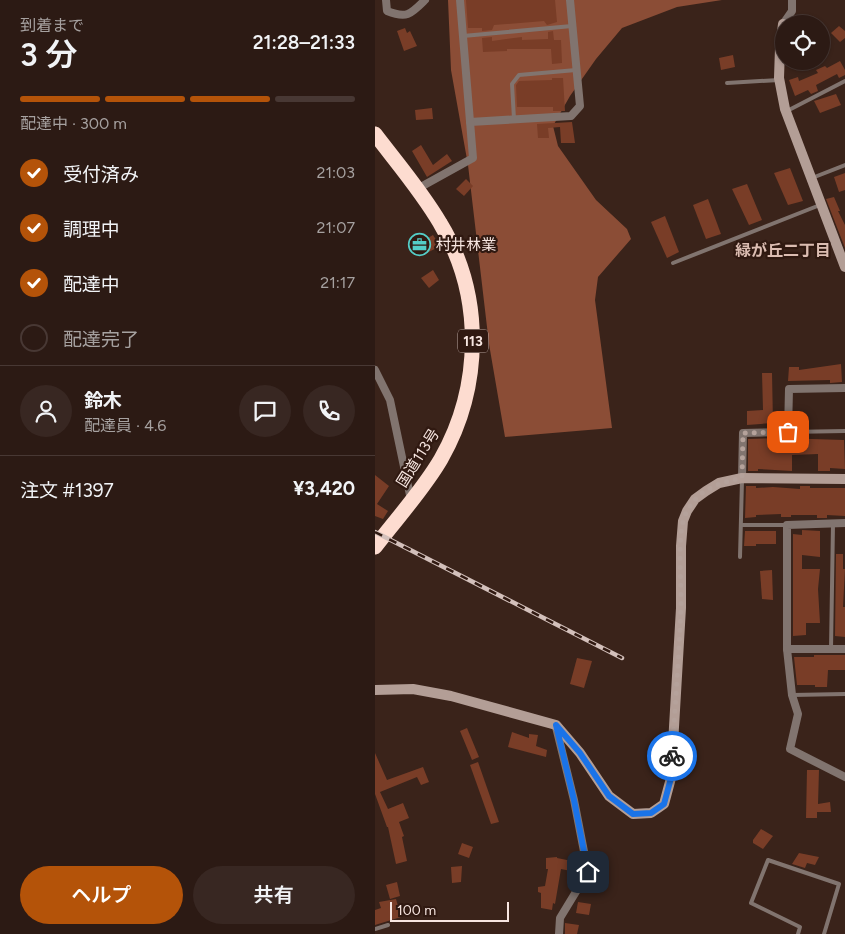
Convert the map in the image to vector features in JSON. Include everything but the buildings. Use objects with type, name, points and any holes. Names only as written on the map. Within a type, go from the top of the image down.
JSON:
[{"type":"highway","name":"国道113号","points":[[375,134],[440,223],[457,257],[470,306],[473,340],[469,382],[456,429],[440,460],[375,547]]},
{"type":"street","points":[[386,0],[387,12],[399,16],[412,12],[425,0]]},
{"type":"street","points":[[417,189],[473,158],[460,0]]},
{"type":"street","points":[[470,122],[571,116],[580,106],[570,0]]},
{"type":"street","points":[[789,15],[792,10],[792,0]]},
{"type":"street","points":[[779,70],[785,111],[845,267]]},
{"type":"street","points":[[375,370],[390,400],[411,500]]},
{"type":"street","points":[[742,478],[743,433],[788,432],[789,389],[845,388]]},
{"type":"street","points":[[375,690],[413,689],[451,696],[556,725],[580,753],[609,796],[633,814],[651,813],[664,804],[671,778],[681,608],[683,521],[695,499],[719,483],[742,478],[845,479]]},
{"type":"street","points":[[845,524],[787,525],[787,649],[792,694],[798,714],[790,749],[845,777]]},
{"type":"street","points":[[787,649],[845,649]]},
{"type":"street","points":[[556,725],[574,800],[588,872],[560,918],[559,934]]},
{"type":"lane","points":[[463,36],[572,26]]},
{"type":"lane","points":[[513,120],[512,84],[519,75],[576,70]]},
{"type":"lane","points":[[727,83],[779,80]]},
{"type":"lane","points":[[785,111],[845,81]]},
{"type":"lane","points":[[810,179],[845,165]]},
{"type":"lane","points":[[673,264],[821,205]]},
{"type":"lane","points":[[788,432],[845,431]]},
{"type":"lane","points":[[740,557],[742,478]]},
{"type":"lane","points":[[831,649],[833,524]]},
{"type":"lane","points":[[741,525],[787,525]]},
{"type":"lane","points":[[792,694],[845,694]]},
{"type":"lane","points":[[798,934],[800,927],[751,903],[768,860],[839,884],[824,934]]},
{"type":"lane","points":[[375,929],[388,925]]},
{"type":"shaded area","points":[[448,0],[722,0],[677,7],[622,28],[596,59],[570,96],[553,126],[558,146],[596,200],[627,229],[631,239],[598,277],[595,300],[612,428],[505,437],[489,344],[468,165],[451,70]]},
{"type":"railway","points":[[375,532],[622,658]]},
{"type":"way so far","points":[[672,756],[681,608],[683,521],[695,499],[719,483],[742,478],[743,433],[788,432]]},
{"type":"place","name":"村井林業","points":[[420,245]]},
{"type":"district","name":"緑が丘二丁目","points":[[783,250]]},
{"type":"route","points":[[588,872],[574,800],[556,725],[580,753],[609,796],[633,814],[651,813],[664,804],[671,778],[672,756]]}]
